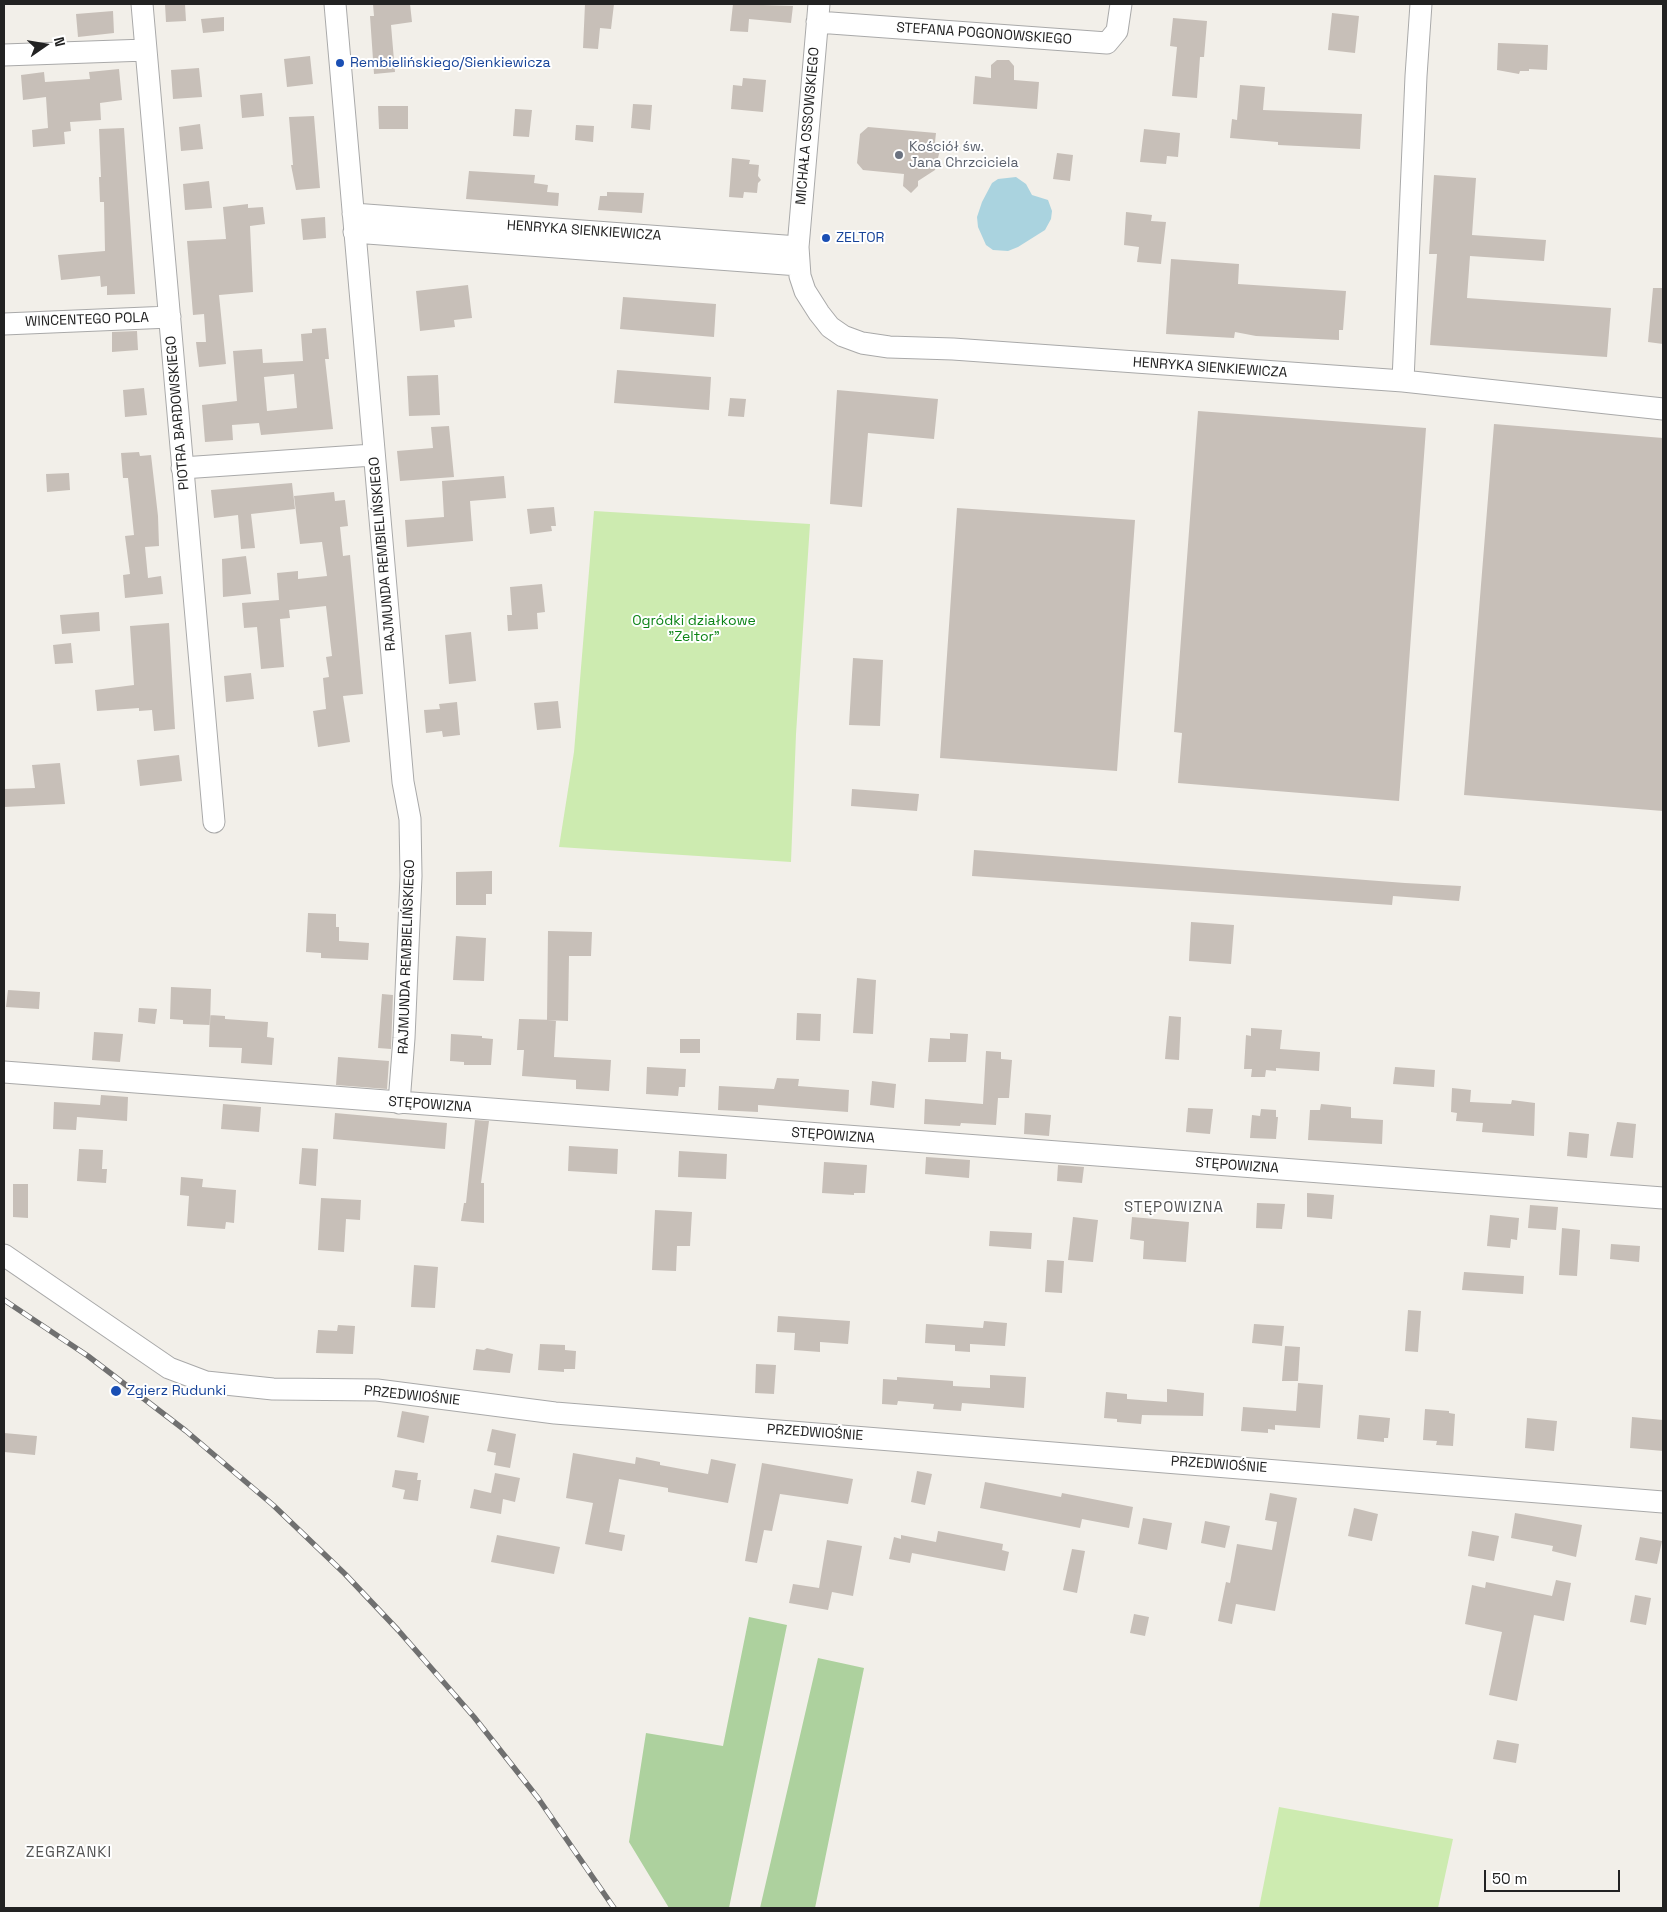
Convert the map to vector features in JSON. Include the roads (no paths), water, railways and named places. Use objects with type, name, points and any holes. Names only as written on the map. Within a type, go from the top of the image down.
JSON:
[{"type":"street","name":"PIOTRA BARDOWSKIEGO","points":[[142,4],[214,822]]},
{"type":"street","name":"RAJMUNDA REMBIELIŃSKIEGO","points":[[335,4],[403,782],[410,819],[410,914],[399,1103]]},
{"type":"street","name":"STEFANA POGONOWSKIEGO","points":[[818,13],[1107,43],[1117,32],[1121,4]]},
{"type":"street","points":[[1403,382],[1416,76],[1421,4]]},
{"type":"street","name":"MICHAŁA OSSOWSKIEGO","points":[[798,256],[818,13]]},
{"type":"street","points":[[4,55],[146,50]]},
{"type":"street","name":"HENRYKA SIENKIEWICZA","points":[[353,223],[798,256],[805,290],[830,327],[843,336],[862,343],[889,347],[953,349],[1403,382],[1663,409]]},
{"type":"street","name":"WINCENTEGO POLA","points":[[4,324],[170,317]]},
{"type":"street","points":[[182,468],[373,455]]},
{"type":"street","name":"STĘPOWIZNA","points":[[4,1072],[1663,1198]]},
{"type":"street","name":"PRZEDWIOŚNIE","points":[[4,1255],[156,1359],[181,1373],[206,1382],[273,1389],[378,1390],[555,1413],[1335,1474],[1663,1502]]},
{"type":"water","points":[[1016,177],[1026,184],[1032,195],[1048,200],[1052,211],[1051,219],[1045,230],[1018,247],[1008,251],[993,250],[986,245],[978,227],[977,217],[992,183],[998,179]]},
{"type":"railway","points":[[4,1300],[88,1356],[186,1431],[273,1505],[345,1574],[398,1630],[474,1717],[538,1798],[614,1908]]},
{"type":"place","name":"Rembielińskiego/Sienkiewicza","points":[[340,63]]},
{"type":"place","name":"Kościół św. Jana Chrzciciela","points":[[899,155]]},
{"type":"place","name":"ZELTOR","points":[[826,238]]},
{"type":"place","name":"Zgierz Rudunki","points":[[116,1391]]},
{"type":"district","name":"STĘPOWIZNA","points":[[1174,1208]]},
{"type":"district","name":"ZEGRZANKI","points":[[69,1853]]},
{"type":"park label","name":"Ogródki działkowe \"Zeltor\"","points":[[694,630]]}]
